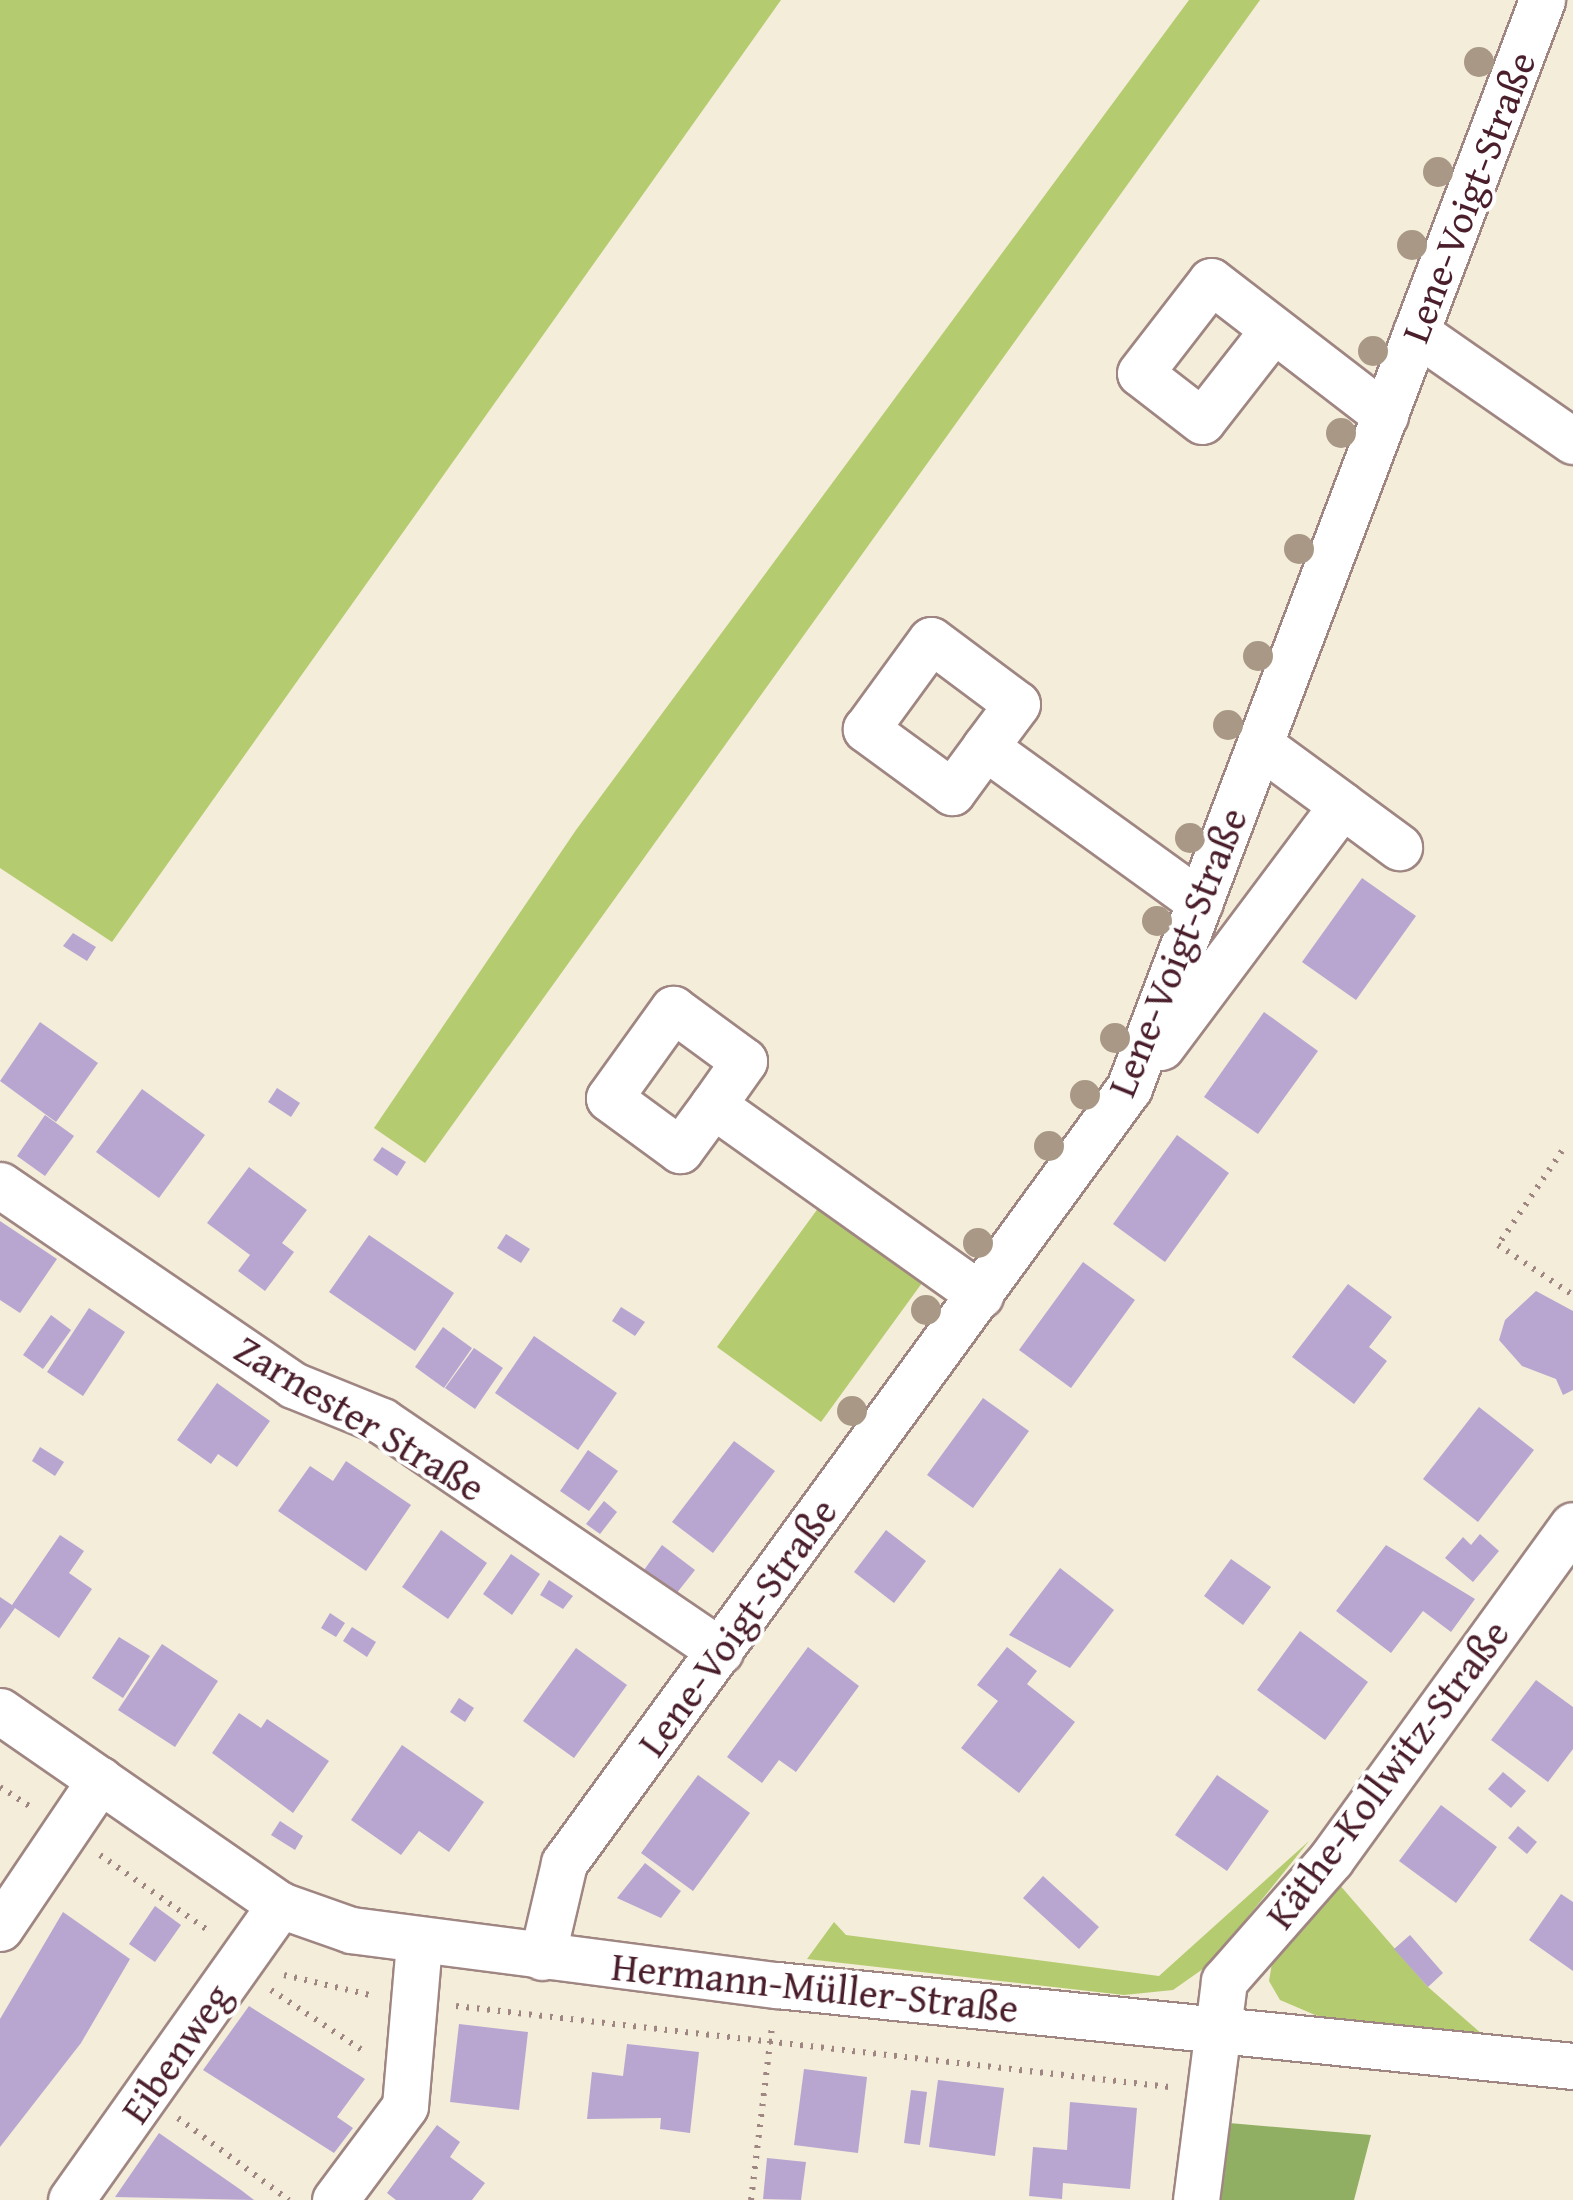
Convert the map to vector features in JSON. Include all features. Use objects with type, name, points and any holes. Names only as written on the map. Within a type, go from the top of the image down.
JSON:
[{"type":"street","name":"Lene-Voigt-Straße","points":[[542,1957],[564,1863],[1129,1088],[1542,0]]},
{"type":"street","points":[[1273,330],[1385,415]]},
{"type":"street","points":[[1416,332],[1573,441]]},
{"type":"street","points":[[1260,745],[1399,847]]},
{"type":"street","points":[[985,747],[1200,902]]},
{"type":"street","points":[[1129,1088],[1342,805]]},
{"type":"street","points":[[713,1105],[980,1295]]},
{"type":"street","name":"Zarnester Straße","points":[[0,1185],[293,1385],[382,1421],[720,1650]]},
{"type":"street","name":"Käthe-Kollwitz-Straße","points":[[1196,2200],[1213,2028],[1224,1981],[1331,1859],[1573,1524]]},
{"type":"street","name":"Hermann-Müller-Straße","points":[[0,1711],[280,1905],[420,1943],[777,1985],[1573,2066]]},
{"type":"street","points":[[0,1928],[100,1780]]},
{"type":"street","name":"Eibenweg","points":[[72,2200],[280,1905]]},
{"type":"street","points":[[335,2200],[405,2106],[420,1943]]},
{"type":"path","points":[[1562,1151],[1498,1245],[1573,1294]]},
{"type":"path","points":[[237,1968],[408,2080]]},
{"type":"path","points":[[751,2200],[777,1985]]},
{"type":"path","points":[[146,2095],[290,2200]]},
{"type":"green space","points":[[0,0],[781,0],[112,942],[0,868]]},
{"type":"green space","points":[[1189,0],[1260,0],[425,1163],[374,1128],[576,830]]},
{"type":"green space","points":[[819,1207],[922,1283],[821,1422],[717,1347]]},
{"type":"green space","points":[[1309,1841],[1210,1964],[1173,1990],[1124,1995],[807,1959],[834,1922],[846,1935],[1159,1976]]},
{"type":"green space","points":[[1338,1883],[1428,1987],[1482,2034],[1327,2020],[1280,2000],[1269,1981],[1273,1957]]},
{"type":"green space","points":[[1229,2123],[1371,2135],[1354,2200],[1221,2200]]},
{"type":"building","points":[[1362,878],[1416,916],[1356,1000],[1302,962]]},
{"type":"building","points":[[73,933],[96,947],[87,961],[63,946]]},
{"type":"building","points":[[1264,1012],[1318,1051],[1258,1134],[1204,1097]]},
{"type":"building","points":[[40,1022],[98,1063],[56,1122],[0,1081]]},
{"type":"building","points":[[277,1088],[300,1103],[291,1117],[268,1102]]},
{"type":"building","points":[[142,1089],[205,1135],[159,1198],[96,1152]]},
{"type":"building","points":[[45,1115],[74,1136],[45,1176],[17,1156]]},
{"type":"building","points":[[1177,1135],[1229,1173],[1165,1262],[1113,1224]]},
{"type":"building","points":[[382,1147],[406,1162],[397,1176],[373,1160]]},
{"type":"building","points":[[249,1167],[307,1210],[282,1243],[294,1252],[265,1291],[238,1271],[250,1255],[207,1223]]},
{"type":"building","points":[[0,1221],[57,1259],[20,1313],[0,1300]]},
{"type":"building","points":[[506,1234],[530,1249],[521,1263],[497,1248]]},
{"type":"building","points":[[369,1235],[454,1293],[415,1351],[329,1292]]},
{"type":"building","points":[[1083,1262],[1135,1300],[1071,1388],[1019,1350]]},
{"type":"building","points":[[1348,1284],[1392,1317],[1369,1347],[1387,1361],[1354,1404],[1292,1357]]},
{"type":"building","points":[[1536,1291],[1573,1311],[1573,1390],[1563,1395],[1556,1379],[1522,1366],[1499,1340],[1505,1320]]},
{"type":"building","points":[[621,1307],[645,1322],[635,1336],[612,1321]]},
{"type":"building","points":[[89,1308],[125,1332],[83,1396],[47,1372]]},
{"type":"building","points":[[51,1315],[71,1330],[43,1369],[23,1355]]},
{"type":"building","points":[[443,1327],[472,1348],[444,1388],[415,1367]]},
{"type":"building","points":[[534,1336],[617,1393],[578,1450],[495,1393]]},
{"type":"building","points":[[474,1348],[503,1368],[475,1409],[445,1388]]},
{"type":"building","points":[[217,1383],[270,1421],[237,1467],[218,1454],[211,1464],[177,1440]]},
{"type":"building","points":[[983,1398],[1029,1431],[973,1508],[927,1475]]},
{"type":"building","points":[[1479,1407],[1534,1450],[1478,1522],[1423,1479]]},
{"type":"building","points":[[734,1441],[775,1471],[713,1553],[672,1522]]},
{"type":"building","points":[[40,1447],[64,1462],[55,1476],[32,1461]]},
{"type":"building","points":[[588,1450],[618,1471],[589,1511],[560,1491]]},
{"type":"building","points":[[346,1461],[411,1505],[366,1571],[278,1511],[310,1466],[333,1481]]},
{"type":"building","points":[[604,1501],[617,1512],[600,1534],[586,1524]]},
{"type":"building","points":[[441,1530],[487,1563],[448,1619],[402,1587]]},
{"type":"building","points":[[886,1530],[926,1561],[894,1603],[854,1572]]},
{"type":"building","points":[[1480,1534],[1499,1551],[1473,1582],[1445,1558],[1463,1537],[1471,1545]]},
{"type":"building","points":[[60,1535],[84,1551],[69,1573],[92,1589],[59,1638],[15,1608],[0,1629],[0,1597],[12,1605]]},
{"type":"building","points":[[662,1545],[695,1570],[676,1594],[644,1570]]},
{"type":"building","points":[[1386,1545],[1475,1599],[1451,1632],[1423,1611],[1391,1653],[1336,1611]]},
{"type":"building","points":[[511,1554],[540,1574],[512,1615],[483,1594]]},
{"type":"building","points":[[1231,1559],[1271,1587],[1243,1625],[1204,1596]]},
{"type":"building","points":[[1060,1568],[1114,1610],[1070,1668],[1009,1635]]},
{"type":"building","points":[[549,1580],[573,1596],[563,1609],[540,1595]]},
{"type":"building","points":[[330,1613],[345,1623],[336,1637],[321,1628]]},
{"type":"building","points":[[352,1627],[376,1642],[367,1657],[343,1641]]},
{"type":"building","points":[[1300,1631],[1368,1682],[1325,1740],[1257,1690]]},
{"type":"building","points":[[119,1637],[150,1656],[123,1698],[92,1678]]},
{"type":"building","points":[[162,1644],[218,1681],[175,1747],[118,1710]]},
{"type":"building","points":[[808,1647],[859,1686],[796,1772],[779,1760],[762,1783],[727,1757]]},
{"type":"building","points":[[1007,1647],[1037,1671],[1027,1684],[1075,1722],[1019,1793],[961,1748],[998,1701],[977,1685]]},
{"type":"building","points":[[576,1648],[627,1685],[574,1758],[523,1721]]},
{"type":"building","points":[[1536,1680],[1573,1707],[1573,1749],[1548,1782],[1491,1740]]},
{"type":"building","points":[[459,1698],[474,1708],[465,1722],[450,1712]]},
{"type":"building","points":[[239,1713],[261,1728],[267,1719],[329,1761],[293,1813],[212,1753]]},
{"type":"building","points":[[402,1745],[484,1802],[449,1852],[419,1831],[401,1855],[351,1820]]},
{"type":"building","points":[[1503,1772],[1526,1791],[1511,1808],[1488,1789]]},
{"type":"building","points":[[698,1775],[750,1813],[693,1891],[641,1853]]},
{"type":"building","points":[[1217,1775],[1269,1811],[1227,1871],[1175,1835]]},
{"type":"building","points":[[1441,1805],[1497,1847],[1456,1903],[1399,1861]]},
{"type":"building","points":[[280,1821],[303,1836],[295,1850],[271,1835]]},
{"type":"building","points":[[1518,1826],[1537,1842],[1527,1854],[1508,1838]]},
{"type":"building","points":[[645,1863],[681,1891],[661,1918],[617,1898]]},
{"type":"building","points":[[1043,1876],[1099,1927],[1079,1949],[1023,1898]]},
{"type":"building","points":[[1561,1894],[1573,1902],[1573,1971],[1529,1940]]},
{"type":"building","points":[[155,1906],[181,1925],[155,1962],[129,1944]]},
{"type":"building","points":[[63,1912],[130,1959],[81,2043],[0,2147],[0,2019]]},
{"type":"building","points":[[1410,1935],[1443,1973],[1428,1987],[1394,1949]]},
{"type":"building","points":[[249,2006],[365,2079],[337,2117],[353,2128],[334,2153],[203,2070]]},
{"type":"building","points":[[459,2024],[528,2032],[519,2110],[450,2102]]},
{"type":"building","points":[[627,2044],[699,2052],[690,2133],[660,2129],[661,2118],[587,2119],[592,2072],[623,2076]]},
{"type":"building","points":[[804,2069],[867,2077],[858,2153],[794,2145]]},
{"type":"building","points":[[938,2080],[1004,2088],[995,2156],[929,2147]]},
{"type":"building","points":[[911,2090],[927,2092],[920,2145],[904,2143]]},
{"type":"building","points":[[1070,2102],[1137,2108],[1130,2189],[1063,2183],[1062,2199],[1029,2196],[1033,2147],[1067,2150]]},
{"type":"building","points":[[437,2125],[460,2142],[450,2157],[485,2183],[472,2200],[396,2200],[387,2193]]},
{"type":"building","points":[[159,2133],[241,2190],[254,2200],[115,2197]]},
{"type":"building","points":[[767,2158],[806,2162],[801,2200],[763,2199]]}]
